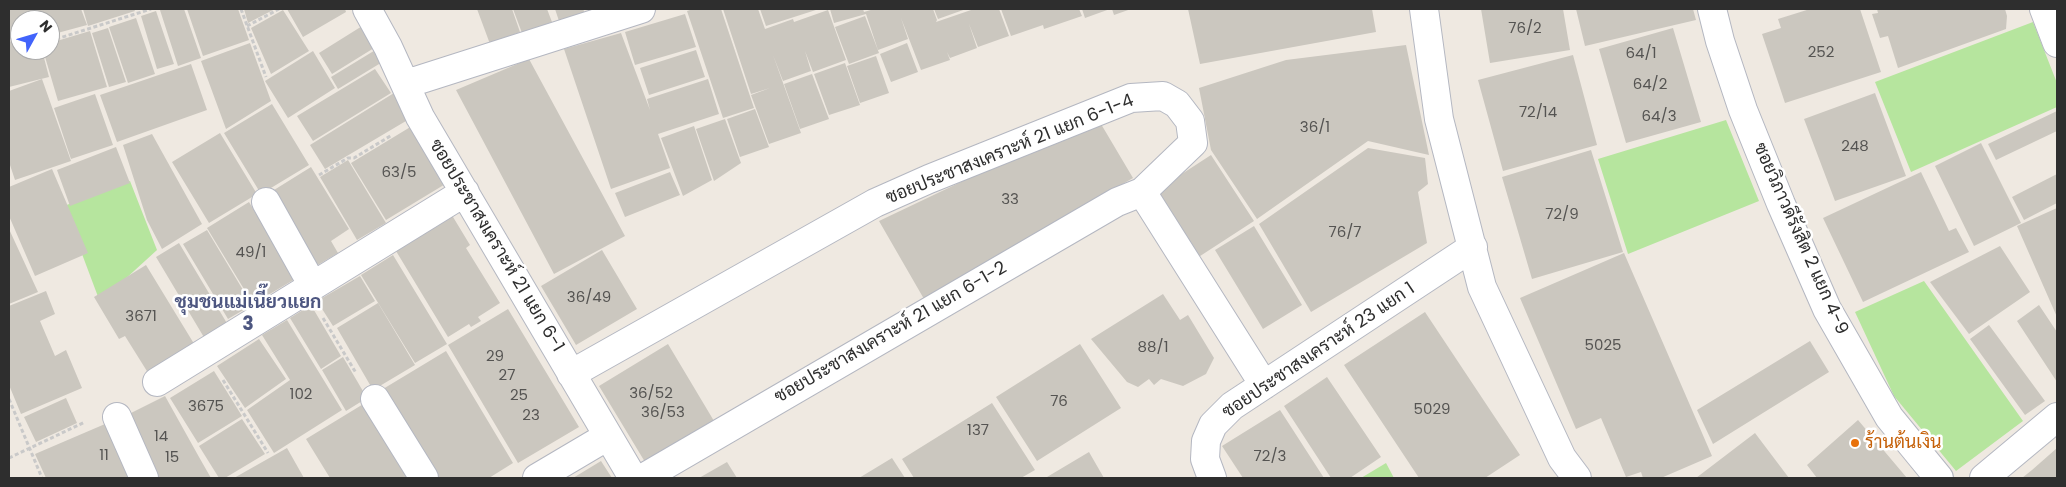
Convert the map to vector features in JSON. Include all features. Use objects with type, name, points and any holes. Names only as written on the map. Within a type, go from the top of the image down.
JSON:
[{"type":"street","name":"ซอยประชาสงเคราะห์ 21 แยก 6-1","points":[[367,9],[406,84],[420,117],[633,478]]},
{"type":"street","points":[[406,84],[641,9]]},
{"type":"street","points":[[1424,9],[1439,119],[1482,287],[1562,458],[1577,478]]},
{"type":"street","name":"ซอยวิภาวดีรังสิต 2 แยก 4-9","points":[[1712,9],[1720,41],[1743,110],[1827,309],[1889,417],[1938,478]]},
{"type":"street","points":[[2044,9],[2057,42]]},
{"type":"street","name":"ซอยประชาสงเคราะห์ 21 แยก 6-1-4","points":[[572,374],[875,204],[929,179],[1131,98],[1163,96],[1178,104],[1190,121],[1193,144],[1142,192]]},
{"type":"street","points":[[157,382],[465,192]]},
{"type":"street","points":[[1142,192],[1264,385]]},
{"type":"street","name":"ซอยประชาสงเคราะห์ 21 แยก 6-1-2","points":[[643,478],[1117,202],[1142,192]]},
{"type":"street","points":[[266,202],[310,288]]},
{"type":"street","name":"ซอยประชาสงเคราะห์ 23 แยก 1","points":[[1212,478],[1205,459],[1206,441],[1213,425],[1232,406],[1473,247]]},
{"type":"street","points":[[374,399],[424,478]]},
{"type":"street","points":[[117,416],[144,478]]},
{"type":"street","points":[[1984,478],[2057,417]]},
{"type":"street","points":[[537,478],[608,436]]},
{"type":"path","points":[[60,38],[151,9]]},
{"type":"path","points":[[241,9],[266,77]]},
{"type":"path","points":[[247,26],[279,9]]},
{"type":"path","points":[[319,175],[348,158],[354,158],[420,117]]},
{"type":"path","points":[[310,288],[357,374]]},
{"type":"path","points":[[205,352],[268,453]]},
{"type":"path","points":[[9,399],[42,478]]},
{"type":"green space","points":[[2033,22],[2057,83],[2057,107],[1911,172],[1875,82]]},
{"type":"green space","points":[[1726,120],[1759,201],[1628,254],[1598,159]]},
{"type":"green space","points":[[130,181],[157,250],[100,302],[64,206]]},
{"type":"green space","points":[[1924,281],[2023,421],[1956,471],[1894,396],[1855,312]]},
{"type":"green space","points":[[1386,463],[1394,478],[1361,478]]},
{"type":"building","points":[[9,9],[35,9],[10,10],[9,39]]},
{"type":"building","points":[[81,9],[87,25],[60,32],[60,10],[36,10]]},
{"type":"building","points":[[83,9],[134,9],[135,11],[88,26]]},
{"type":"building","points":[[184,9],[201,58],[178,66],[160,10]]},
{"type":"building","points":[[187,9],[238,9],[249,40],[203,56]]},
{"type":"building","points":[[244,9],[275,9],[248,23]]},
{"type":"building","points":[[287,9],[345,9],[346,12],[303,37]]},
{"type":"building","points":[[477,9],[512,9],[520,32],[490,44]]},
{"type":"building","points":[[513,9],[547,9],[552,22],[522,33]]},
{"type":"building","points":[[555,9],[583,9],[586,15],[560,24]]},
{"type":"building","points":[[693,9],[721,9],[754,108],[723,118],[687,11]]},
{"type":"building","points":[[723,9],[758,9],[765,29],[793,19],[794,22],[828,10],[846,60],[813,72],[805,51],[811,71],[783,81],[773,55],[801,133],[769,144],[751,95],[770,88],[751,94]]},
{"type":"building","points":[[760,9],[819,9],[766,26]]},
{"type":"building","points":[[830,9],[863,9],[864,12],[874,9],[933,9],[936,22],[974,9],[999,9],[1009,36],[978,47],[969,24],[977,48],[950,58],[947,52],[950,60],[921,70],[901,18],[908,39],[878,50],[866,14],[834,23]]},
{"type":"building","points":[[934,9],[966,9],[938,19]]},
{"type":"building","points":[[1001,9],[1079,9],[1082,16],[1044,29],[1043,25],[1011,36]]},
{"type":"building","points":[[1082,9],[1110,9],[1085,18]]},
{"type":"building","points":[[1112,9],[1131,9],[1114,15]]},
{"type":"building","points":[[1188,9],[1372,9],[1376,32],[1200,64]]},
{"type":"building","points":[[1481,9],[1563,9],[1570,50],[1490,63]]},
{"type":"building","points":[[1576,9],[1693,9],[1696,20],[1585,46]]},
{"type":"building","points":[[1810,9],[1860,9],[1881,72],[1785,103],[1762,34],[1781,28],[1778,19]]},
{"type":"building","points":[[1877,9],[2005,9],[2007,16],[2006,29],[1898,68],[1888,36],[1880,38],[1872,14],[1878,13]]},
{"type":"building","points":[[283,10],[309,51],[271,74],[251,28]]},
{"type":"building","points":[[156,11],[174,64],[157,69],[141,16]]},
{"type":"building","points":[[685,14],[696,47],[635,65],[625,32]]},
{"type":"building","points":[[865,16],[879,53],[849,64],[835,27]]},
{"type":"building","points":[[136,18],[155,74],[128,83],[109,27]]},
{"type":"building","points":[[367,23],[374,48],[332,74],[319,53]]},
{"type":"building","points":[[108,28],[126,82],[109,87],[92,33]]},
{"type":"building","points":[[1673,28],[1701,122],[1626,143],[1599,49]]},
{"type":"building","points":[[90,31],[107,87],[58,101],[46,60],[60,60],[60,40]]},
{"type":"building","points":[[621,33],[650,110],[647,99],[708,79],[719,114],[658,134],[670,168],[611,189],[564,49]]},
{"type":"building","points":[[9,42],[10,60],[45,60],[49,77],[9,87]]},
{"type":"building","points":[[250,43],[271,101],[226,129],[201,61]]},
{"type":"building","points":[[907,43],[918,72],[891,82],[880,54]]},
{"type":"building","points":[[1406,45],[1429,155],[1368,141],[1257,219],[1211,150],[1199,88],[1286,60]]},
{"type":"building","points":[[377,49],[384,61],[338,89],[331,77]]},
{"type":"building","points":[[696,50],[705,77],[649,95],[640,68]]},
{"type":"building","points":[[313,51],[335,88],[288,118],[265,81]]},
{"type":"building","points":[[1573,55],[1597,145],[1503,171],[1478,80]]},
{"type":"building","points":[[876,56],[889,93],[860,103],[847,66]]},
{"type":"building","points":[[529,59],[625,236],[554,274],[456,90]]},
{"type":"building","points":[[845,63],[860,105],[829,115],[814,74]]},
{"type":"building","points":[[191,64],[207,110],[117,142],[100,95]]},
{"type":"building","points":[[375,69],[391,93],[313,141],[297,116]]},
{"type":"building","points":[[812,74],[829,119],[800,129],[784,84]]},
{"type":"building","points":[[42,79],[71,161],[15,180],[9,162],[9,91]]},
{"type":"building","points":[[394,93],[411,118],[325,169],[310,145]]},
{"type":"building","points":[[1875,93],[1906,176],[1835,201],[1804,119]]},
{"type":"building","points":[[95,94],[113,145],[71,159],[54,108]]},
{"type":"building","points":[[272,104],[309,165],[261,194],[224,133]]},
{"type":"building","points":[[755,109],[769,147],[740,157],[727,119]]},
{"type":"building","points":[[2057,111],[2057,131],[1996,160],[1988,144]]},
{"type":"building","points":[[725,119],[741,163],[714,181],[696,129]]},
{"type":"building","points":[[1089,121],[1101,124],[1133,178],[924,299],[879,221]]},
{"type":"building","points":[[412,126],[447,183],[386,220],[351,163]]},
{"type":"building","points":[[694,126],[712,180],[683,196],[661,138]]},
{"type":"building","points":[[220,133],[257,194],[209,223],[172,162]]},
{"type":"building","points":[[152,134],[202,224],[162,249],[147,220],[123,145]]},
{"type":"building","points":[[1981,143],[2021,223],[1974,246],[1935,166]]},
{"type":"building","points":[[116,147],[130,183],[70,206],[57,170]]},
{"type":"building","points":[[1368,148],[1425,158],[1428,184],[1418,192],[1427,243],[1311,312],[1259,224]]},
{"type":"building","points":[[1591,150],[1623,252],[1532,279],[1502,177]]},
{"type":"building","points":[[1211,155],[1254,221],[1194,260],[1151,194]]},
{"type":"building","points":[[348,160],[386,223],[357,240],[320,177]]},
{"type":"building","points":[[311,167],[349,229],[331,241],[338,253],[311,269],[266,195]]},
{"type":"building","points":[[52,169],[88,253],[35,276],[9,216],[9,187]]},
{"type":"building","points":[[670,172],[680,195],[625,217],[615,193]]},
{"type":"building","points":[[1921,172],[1949,231],[1956,228],[1969,252],[1863,302],[1823,218]]},
{"type":"building","points":[[2057,174],[2057,203],[2024,220],[2012,197]]},
{"type":"building","points":[[249,202],[295,279],[253,304],[207,228]]},
{"type":"building","points":[[2057,208],[2057,317],[2017,226]]},
{"type":"building","points":[[450,212],[470,245],[466,248],[500,303],[478,317],[481,321],[471,327],[469,324],[448,337],[396,251],[417,238],[414,234]]},
{"type":"building","points":[[1254,226],[1302,305],[1263,329],[1215,250]]},
{"type":"building","points":[[9,229],[38,292],[9,304]]},
{"type":"building","points":[[207,230],[252,305],[228,319],[183,244]]},
{"type":"building","points":[[179,243],[228,325],[205,339],[156,257]]},
{"type":"building","points":[[2000,246],[2030,292],[1969,334],[1930,282]]},
{"type":"building","points":[[602,250],[637,309],[576,345],[541,286]]},
{"type":"building","points":[[1624,253],[1712,456],[1661,478],[1643,478],[1641,472],[1626,477],[1601,418],[1576,429],[1520,298]]},
{"type":"building","points":[[393,255],[447,344],[415,363],[361,275]]},
{"type":"building","points":[[146,265],[196,347],[150,376],[125,336],[119,339],[94,297]]},
{"type":"building","points":[[360,276],[375,301],[333,326],[317,301]]},
{"type":"building","points":[[46,291],[55,314],[40,321],[55,356],[66,350],[82,388],[21,414],[9,385],[9,306]]},
{"type":"building","points":[[1163,294],[1180,320],[1188,315],[1214,358],[1206,374],[1183,386],[1161,379],[1154,385],[1149,379],[1138,387],[1127,382],[1091,339]]},
{"type":"building","points":[[378,303],[415,365],[373,390],[337,328]]},
{"type":"building","points":[[311,305],[341,356],[321,369],[290,318]]},
{"type":"building","points":[[2039,305],[2057,332],[2057,382],[2017,321]]},
{"type":"building","points":[[508,309],[579,427],[518,463],[448,345]]},
{"type":"building","points":[[1425,312],[1520,455],[1485,478],[1419,478],[1344,365]]},
{"type":"building","points":[[287,320],[342,410],[274,453],[247,410],[290,380],[262,335]]},
{"type":"building","points":[[1989,325],[2045,401],[2025,415],[1970,339]]},
{"type":"building","points":[[259,339],[286,379],[245,408],[217,366]]},
{"type":"building","points":[[1810,341],[1829,372],[1713,444],[1697,410]]},
{"type":"building","points":[[668,344],[714,421],[645,462],[599,386]]},
{"type":"building","points":[[1080,344],[1121,408],[1037,461],[996,397]]},
{"type":"building","points":[[446,351],[513,463],[489,478],[436,478],[383,389]]},
{"type":"building","points":[[343,357],[367,398],[346,411],[322,370]]},
{"type":"building","points":[[214,371],[242,416],[198,443],[170,398]]},
{"type":"building","points":[[1327,377],[1381,457],[1350,478],[1331,478],[1284,406]]},
{"type":"building","points":[[165,396],[211,478],[153,478],[123,417]]},
{"type":"building","points":[[66,398],[77,423],[36,442],[24,417]]},
{"type":"building","points":[[365,403],[410,478],[330,478],[306,439]]},
{"type":"building","points":[[992,403],[1035,470],[1021,478],[914,478],[902,459]]},
{"type":"building","points":[[1280,410],[1324,478],[1243,478],[1222,446]]},
{"type":"building","points":[[242,419],[265,454],[225,478],[219,478],[199,446]]},
{"type":"building","name":"ร้านต้นเงิน","points":[[1858,420],[1907,478],[1817,478],[1807,465]]},
{"type":"building","points":[[105,424],[129,478],[46,478],[35,454]]},
{"type":"building","points":[[1755,433],[1789,478],[1696,478]]},
{"type":"building","points":[[287,448],[304,478],[234,478]]},
{"type":"building","points":[[2057,448],[2057,478],[2022,478],[2032,470]]},
{"type":"building","points":[[1089,452],[1104,478],[1047,478],[1047,477]]},
{"type":"building","points":[[892,458],[905,478],[859,478]]},
{"type":"building","points":[[601,461],[612,478],[573,478]]},
{"type":"building","points":[[727,462],[737,478],[699,478]]},
{"type":"place","name":"ร้านต้นเงิน","points":[[1855,443]]},
{"type":"district","name":"ชุมชนแม่เนี๊ยวแยก 3","points":[[248,314]]}]
